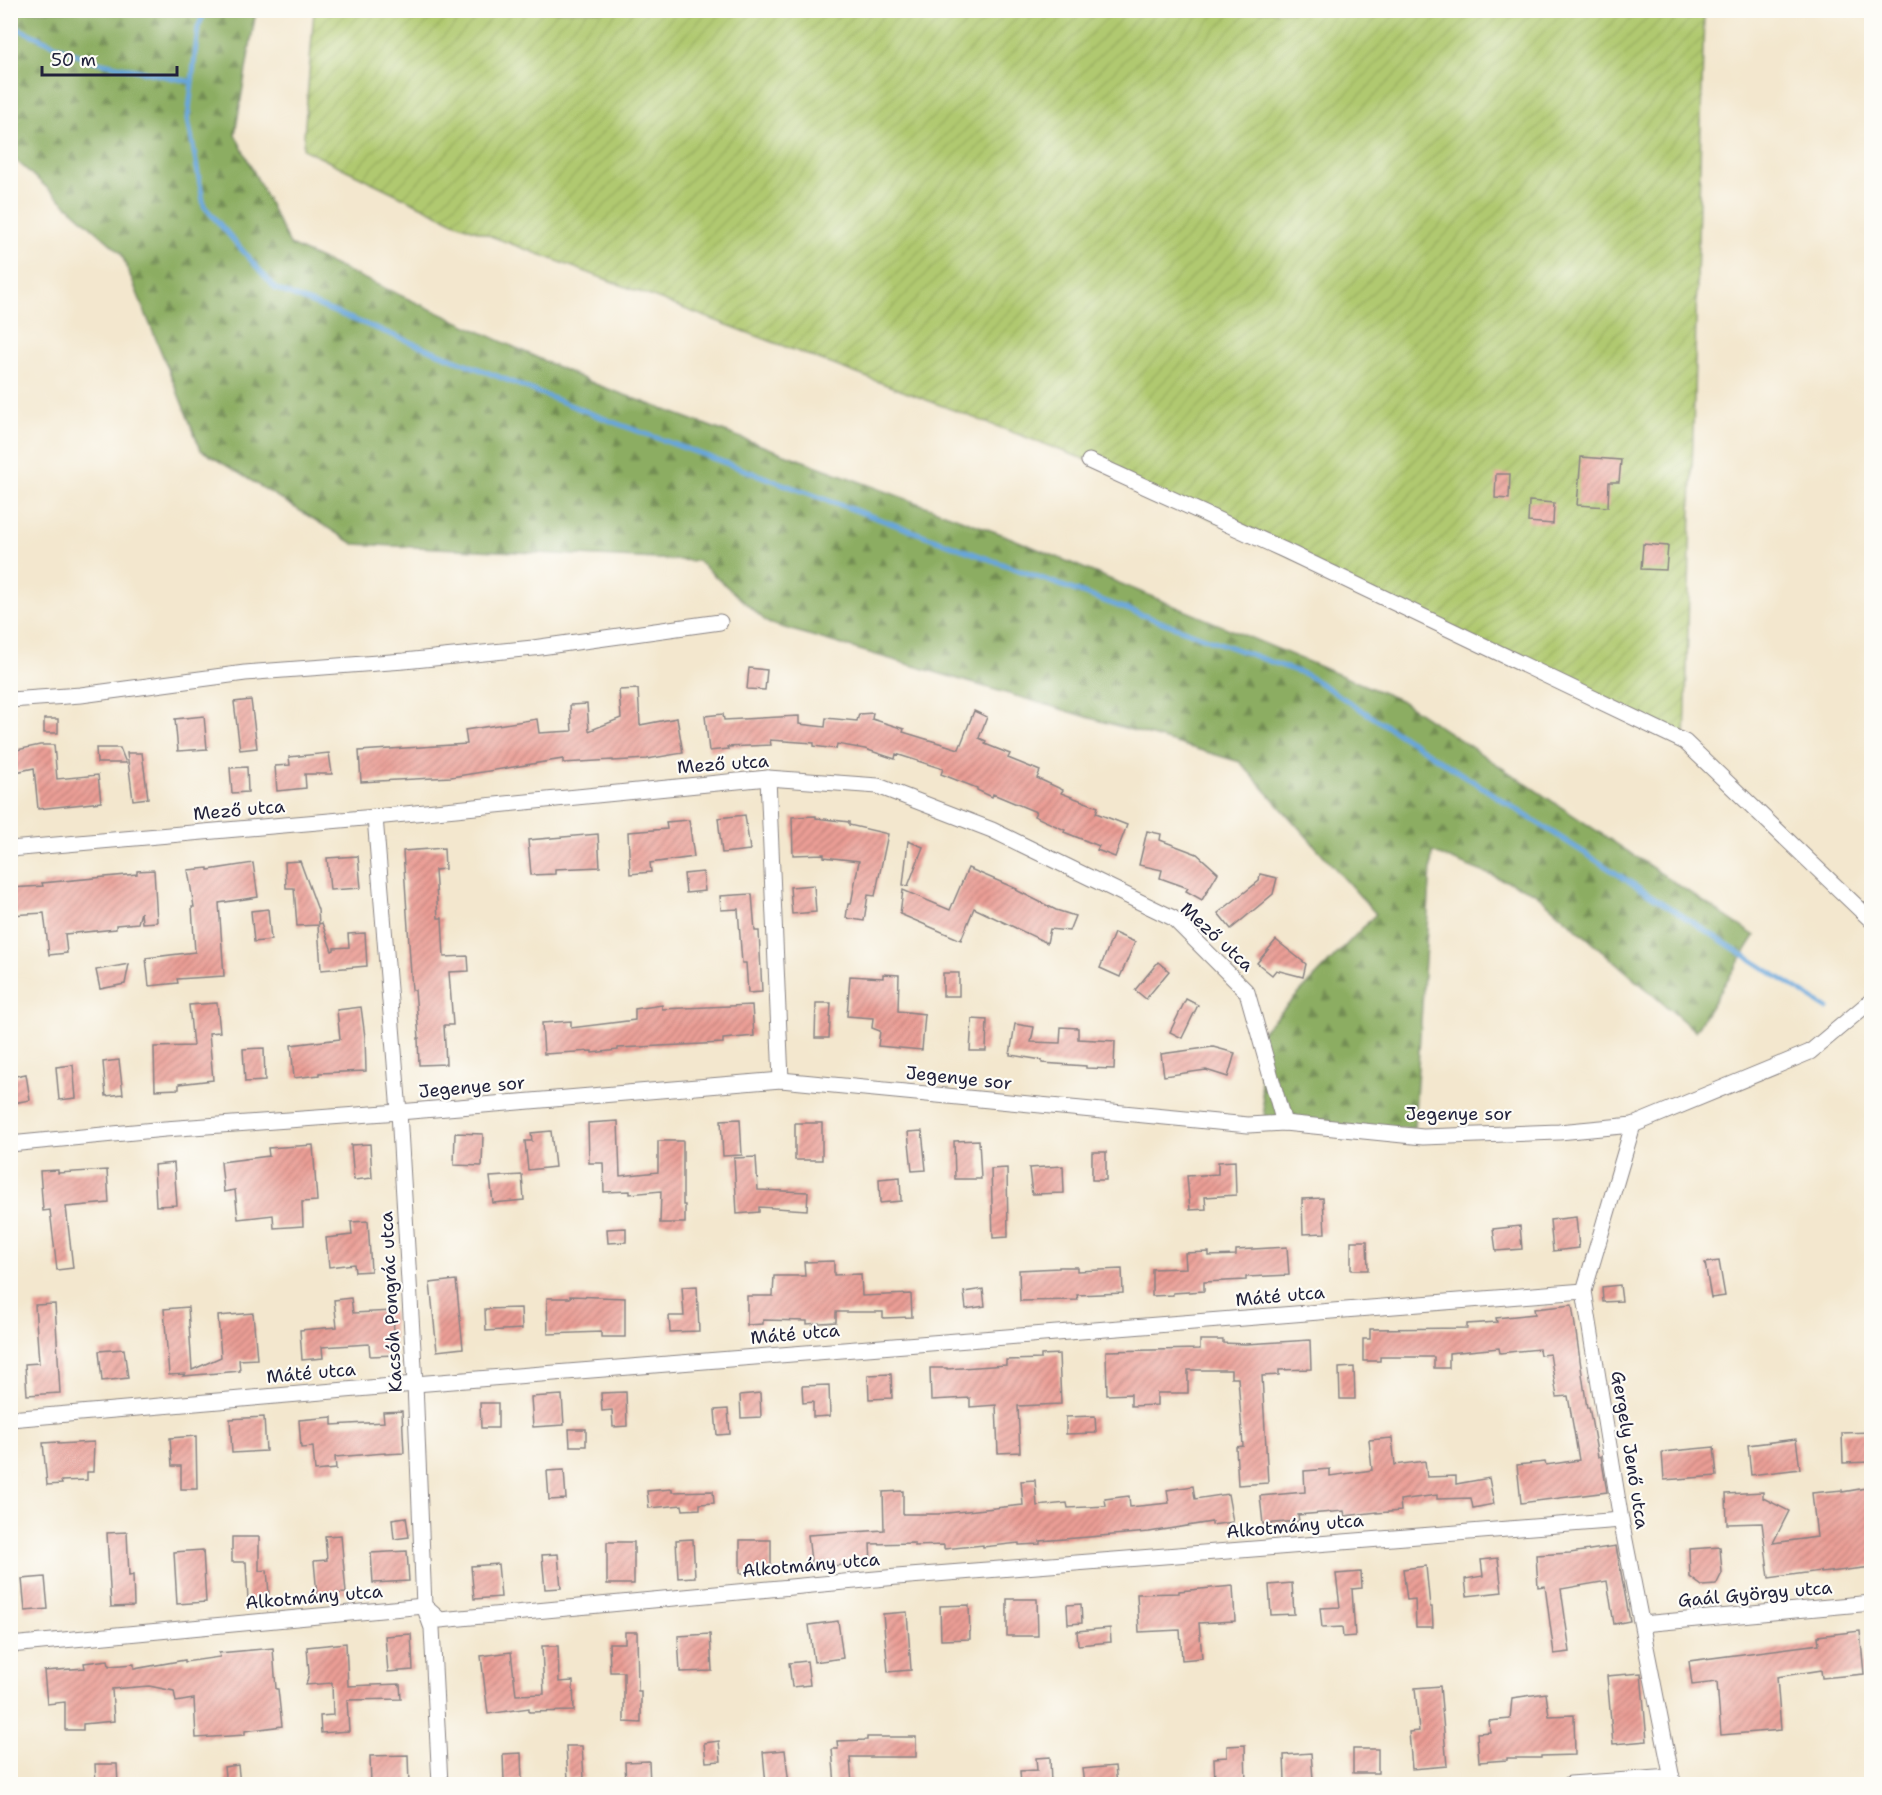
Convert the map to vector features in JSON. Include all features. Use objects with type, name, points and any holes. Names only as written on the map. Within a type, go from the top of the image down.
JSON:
[{"type":"street","points":[[1089,460],[1684,742],[1872,921]]},
{"type":"street","points":[[10,700],[81,695],[245,672],[405,661],[533,648],[720,622]]},
{"type":"street","points":[[768,778],[781,1080]]},
{"type":"street","name":"Mező utca","points":[[10,849],[375,817],[768,778],[878,786],[992,830],[1173,918],[1247,992],[1284,1123]]},
{"type":"street","name":"Kacsóh Pongrác utca","points":[[375,817],[399,1112],[416,1384],[424,1606],[432,1628],[440,1785]]},
{"type":"street","name":"Jegenye sor","points":[[10,1144],[781,1080],[1248,1125],[1284,1123],[1423,1137],[1559,1132],[1634,1125],[1810,1052],[1872,1000]]},
{"type":"street","name":"Gergely Jenő utca","points":[[1634,1125],[1584,1291],[1621,1520],[1673,1781]]},
{"type":"street","name":"Máté utca","points":[[10,1419],[416,1384],[1584,1291]]},
{"type":"street","name":"Alkotmány utca","points":[[10,1645],[424,1606],[440,1620],[909,1576],[1621,1520]]},
{"type":"street","name":"Gaál György utca","points":[[1642,1624],[1872,1603]]},
{"type":"street","points":[[1570,1785],[1673,1781]]},
{"type":"green space","points":[[11,11],[256,11],[235,134],[290,245],[595,384],[1004,535],[1400,700],[1755,936],[1695,1031],[1534,892],[1432,852],[1414,1128],[1266,1127],[1255,1039],[1376,914],[1240,762],[768,623],[698,561],[354,544],[201,450],[121,253],[11,156]]},
{"type":"green space","points":[[314,11],[1704,11],[1685,742],[1089,461],[456,223],[303,149]]},
{"type":"building","points":[[1581,457],[1621,460],[1619,482],[1609,482],[1608,507],[1577,505]]},
{"type":"building","points":[[1496,474],[1510,474],[1509,499],[1495,498]]},
{"type":"building","points":[[1529,501],[1554,503],[1553,524],[1528,522]]},
{"type":"building","points":[[1643,544],[1668,546],[1666,570],[1641,569]]},
{"type":"building","points":[[749,668],[767,670],[765,690],[747,689]]},
{"type":"building","points":[[638,689],[640,725],[677,718],[683,753],[647,759],[613,761],[563,763],[563,759],[451,777],[361,782],[359,751],[467,744],[465,730],[537,719],[539,733],[572,731],[570,705],[587,704],[589,731],[621,718],[619,690]]},
{"type":"building","points":[[251,700],[257,748],[240,750],[234,702]]},
{"type":"building","points":[[974,711],[987,717],[979,738],[986,741],[985,744],[1010,754],[1008,758],[1040,771],[1037,778],[1063,790],[1061,793],[1098,807],[1096,813],[1127,825],[1115,857],[1097,850],[1099,846],[1064,832],[1065,830],[1034,816],[1036,812],[993,794],[992,797],[977,788],[941,774],[943,769],[896,754],[895,759],[865,749],[837,744],[836,749],[814,746],[814,743],[770,740],[771,745],[727,747],[728,749],[709,751],[705,716],[723,714],[724,720],[799,716],[799,724],[825,727],[826,718],[857,721],[859,714],[873,713],[872,719],[904,729],[903,732],[959,749]]},
{"type":"building","points":[[204,716],[207,749],[178,751],[175,719]]},
{"type":"building","points":[[44,719],[58,719],[58,733],[44,733]]},
{"type":"building","points":[[40,745],[54,745],[57,779],[98,775],[101,802],[38,809],[34,768],[16,772],[12,751]]},
{"type":"building","points":[[96,748],[120,748],[126,763],[97,763]]},
{"type":"building","points":[[127,753],[142,753],[148,798],[133,800]]},
{"type":"building","points":[[329,753],[332,774],[305,774],[306,788],[277,791],[275,766],[290,765],[289,757]]},
{"type":"building","points":[[247,767],[248,792],[232,793],[230,768]]},
{"type":"building","points":[[745,815],[750,850],[722,853],[718,818]]},
{"type":"building","points":[[816,816],[816,818],[849,822],[849,825],[888,834],[875,896],[868,895],[864,921],[846,918],[859,861],[824,857],[824,854],[793,855],[792,817]]},
{"type":"building","points":[[689,820],[694,857],[650,863],[651,872],[630,874],[628,832],[667,829],[666,822]]},
{"type":"building","points":[[1147,831],[1161,834],[1160,840],[1197,854],[1218,873],[1202,900],[1186,891],[1188,888],[1160,878],[1162,870],[1139,865]]},
{"type":"building","points":[[598,834],[600,867],[555,869],[555,874],[531,875],[528,840]]},
{"type":"building","points":[[908,841],[923,847],[908,886],[903,885]]},
{"type":"building","points":[[444,848],[445,869],[435,870],[438,918],[442,918],[444,957],[468,956],[469,971],[449,972],[453,1025],[444,1025],[446,1064],[419,1065],[419,1038],[415,990],[412,990],[403,851]]},
{"type":"building","points":[[358,856],[361,888],[330,890],[327,858]]},
{"type":"building","points":[[300,861],[318,910],[319,924],[322,923],[332,951],[334,948],[349,947],[348,934],[365,933],[367,966],[321,970],[318,925],[297,926],[294,888],[286,888],[285,862]]},
{"type":"building","points":[[253,863],[258,897],[219,903],[224,976],[177,979],[178,983],[149,986],[146,958],[195,952],[192,907],[194,907],[188,870],[208,868],[208,870]]},
{"type":"building","points":[[968,868],[1017,889],[1056,910],[1075,916],[1069,931],[1050,929],[1047,943],[974,908],[961,940],[900,914],[903,890],[950,910]]},
{"type":"building","points":[[154,870],[157,922],[142,923],[141,912],[138,923],[116,925],[116,929],[65,934],[67,953],[49,955],[44,913],[10,915],[10,888],[43,886],[42,883],[137,874],[137,871]]},
{"type":"building","points":[[703,872],[705,891],[686,893],[684,874]]},
{"type":"building","points":[[1260,874],[1277,878],[1273,894],[1231,929],[1218,913],[1259,881]]},
{"type":"building","points":[[814,885],[816,912],[792,914],[790,887]]},
{"type":"building","points":[[752,894],[755,931],[759,931],[762,992],[748,993],[746,963],[742,963],[738,909],[721,910],[720,896]]},
{"type":"building","points":[[268,909],[271,940],[254,942],[251,911]]},
{"type":"building","points":[[1114,933],[1135,942],[1120,977],[1100,968]]},
{"type":"building","points":[[1276,940],[1306,964],[1303,977],[1276,970],[1272,975],[1257,963]]},
{"type":"building","points":[[1158,962],[1169,971],[1146,999],[1135,990]]},
{"type":"building","points":[[129,964],[125,984],[100,989],[96,970]]},
{"type":"building","points":[[943,973],[959,973],[959,996],[943,996]]},
{"type":"building","points":[[883,974],[899,975],[898,1011],[925,1014],[922,1050],[878,1046],[880,1031],[872,1028],[873,1018],[847,1016],[850,976],[883,978]]},
{"type":"building","points":[[1186,999],[1198,1005],[1182,1038],[1170,1032]]},
{"type":"building","points":[[217,1003],[220,1032],[209,1033],[213,1080],[179,1084],[179,1089],[155,1090],[154,1047],[193,1046],[189,1005]]},
{"type":"building","points":[[816,1003],[831,1003],[829,1038],[815,1038]]},
{"type":"building","points":[[662,1005],[662,1009],[752,1005],[754,1036],[723,1039],[723,1043],[618,1048],[618,1050],[592,1053],[592,1051],[544,1054],[542,1023],[571,1021],[571,1028],[635,1020],[635,1009]]},
{"type":"building","points":[[361,1007],[366,1071],[319,1073],[319,1075],[294,1078],[291,1045],[340,1039],[337,1010]]},
{"type":"building","points":[[972,1019],[987,1020],[986,1051],[970,1051]]},
{"type":"building","points":[[1015,1024],[1034,1027],[1031,1042],[1060,1043],[1061,1027],[1078,1028],[1078,1039],[1115,1041],[1114,1069],[1042,1063],[1042,1060],[1010,1055]]},
{"type":"building","points":[[1213,1047],[1235,1053],[1228,1077],[1206,1070],[1164,1076],[1161,1054]]},
{"type":"building","points":[[264,1048],[265,1081],[245,1082],[243,1049]]},
{"type":"building","points":[[119,1060],[123,1094],[106,1096],[103,1062]]},
{"type":"building","points":[[73,1065],[76,1098],[59,1100],[56,1067]]},
{"type":"building","points":[[26,1074],[30,1100],[13,1103],[10,1077]]},
{"type":"building","points":[[740,1119],[742,1155],[723,1156],[721,1120]]},
{"type":"building","points":[[618,1121],[620,1176],[658,1172],[658,1141],[683,1141],[685,1223],[660,1223],[661,1191],[630,1194],[630,1191],[604,1192],[603,1163],[589,1163],[588,1123]]},
{"type":"building","points":[[795,1123],[822,1123],[822,1160],[795,1160]]},
{"type":"building","points":[[551,1131],[555,1167],[528,1170],[525,1141],[532,1141],[531,1133]]},
{"type":"building","points":[[922,1131],[926,1170],[912,1171],[908,1132]]},
{"type":"building","points":[[455,1133],[483,1134],[482,1166],[454,1165]]},
{"type":"building","points":[[979,1140],[981,1179],[955,1179],[954,1141]]},
{"type":"building","points":[[370,1144],[372,1178],[354,1180],[351,1145]]},
{"type":"building","points":[[313,1145],[317,1201],[302,1202],[303,1226],[274,1228],[273,1215],[238,1219],[235,1190],[224,1192],[221,1162],[269,1156],[268,1148]]},
{"type":"building","points":[[1092,1152],[1106,1152],[1106,1180],[1092,1180]]},
{"type":"building","points":[[756,1157],[758,1190],[808,1192],[807,1210],[759,1207],[759,1212],[737,1214],[734,1158]]},
{"type":"building","points":[[1235,1161],[1236,1195],[1205,1197],[1206,1209],[1190,1210],[1187,1176],[1218,1174],[1218,1162]]},
{"type":"building","points":[[174,1163],[177,1205],[156,1206],[154,1165]]},
{"type":"building","points":[[1063,1166],[1064,1193],[1032,1194],[1029,1168]]},
{"type":"building","points":[[1007,1168],[1008,1237],[993,1238],[991,1169]]},
{"type":"building","points":[[58,1170],[58,1173],[107,1170],[109,1203],[66,1207],[73,1268],[57,1270],[50,1210],[43,1211],[40,1171]]},
{"type":"building","points":[[522,1175],[524,1200],[493,1203],[490,1177]]},
{"type":"building","points":[[900,1177],[901,1201],[880,1203],[879,1179]]},
{"type":"building","points":[[1323,1198],[1325,1233],[1303,1234],[1302,1199]]},
{"type":"building","points":[[1576,1217],[1579,1248],[1553,1251],[1550,1220]]},
{"type":"building","points":[[368,1221],[371,1271],[355,1272],[354,1264],[329,1267],[326,1238],[352,1235],[351,1222]]},
{"type":"building","points":[[1520,1226],[1522,1249],[1496,1251],[1493,1229]]},
{"type":"building","points":[[626,1228],[626,1242],[608,1243],[607,1229]]},
{"type":"building","points":[[1351,1241],[1367,1241],[1368,1270],[1351,1270]]},
{"type":"building","points":[[1287,1247],[1289,1275],[1204,1282],[1204,1291],[1152,1296],[1152,1269],[1186,1268],[1185,1253],[1209,1252],[1209,1256],[1236,1255],[1236,1250]]},
{"type":"building","points":[[834,1261],[834,1275],[861,1274],[862,1296],[911,1294],[912,1317],[883,1318],[883,1312],[836,1312],[836,1322],[807,1324],[807,1321],[763,1320],[763,1324],[747,1325],[747,1296],[773,1296],[774,1276],[805,1276],[804,1262]]},
{"type":"building","points":[[1719,1261],[1725,1296],[1711,1298],[1705,1263]]},
{"type":"building","points":[[1077,1267],[1077,1271],[1122,1269],[1123,1293],[1077,1295],[1078,1300],[1020,1301],[1019,1270]]},
{"type":"building","points":[[456,1280],[463,1348],[437,1351],[430,1283]]},
{"type":"building","points":[[1620,1285],[1622,1301],[1603,1302],[1602,1287]]},
{"type":"building","points":[[697,1286],[699,1331],[670,1332],[669,1316],[684,1316],[682,1287]]},
{"type":"building","points":[[983,1289],[985,1306],[966,1309],[964,1292]]},
{"type":"building","points":[[570,1296],[625,1298],[625,1337],[601,1337],[601,1332],[548,1334],[547,1298],[570,1298]]},
{"type":"building","points":[[351,1298],[353,1313],[393,1311],[395,1355],[370,1356],[369,1344],[322,1347],[323,1358],[302,1360],[300,1330],[337,1327],[334,1300]]},
{"type":"building","points":[[55,1304],[60,1393],[27,1395],[25,1364],[39,1363],[35,1305]]},
{"type":"building","points":[[1572,1305],[1587,1408],[1589,1407],[1598,1457],[1601,1456],[1607,1492],[1521,1503],[1517,1465],[1545,1462],[1546,1465],[1579,1460],[1568,1396],[1557,1397],[1550,1354],[1540,1355],[1539,1349],[1500,1353],[1499,1348],[1449,1353],[1449,1368],[1434,1368],[1434,1357],[1380,1357],[1380,1361],[1363,1361],[1363,1339],[1370,1339],[1370,1329],[1467,1328],[1467,1324],[1497,1322],[1496,1318],[1535,1314],[1534,1309]]},
{"type":"building","points":[[188,1307],[192,1370],[221,1357],[218,1316],[253,1313],[257,1359],[239,1360],[240,1371],[169,1375],[164,1309]]},
{"type":"building","points":[[521,1308],[522,1329],[486,1331],[485,1309]]},
{"type":"building","points":[[1200,1340],[1223,1340],[1223,1343],[1246,1344],[1310,1340],[1311,1369],[1279,1370],[1279,1375],[1262,1376],[1268,1483],[1238,1485],[1236,1447],[1243,1446],[1238,1378],[1231,1378],[1231,1370],[1188,1370],[1188,1393],[1157,1393],[1157,1405],[1131,1406],[1131,1394],[1107,1395],[1106,1351],[1200,1349]]},
{"type":"building","points":[[124,1349],[128,1378],[102,1381],[99,1351]]},
{"type":"building","points":[[1059,1354],[1061,1404],[1018,1406],[1020,1452],[998,1453],[996,1405],[970,1407],[970,1398],[931,1400],[930,1368],[1006,1365],[1006,1360],[1041,1359],[1041,1355]]},
{"type":"building","points":[[1354,1367],[1355,1399],[1340,1399],[1339,1368]]},
{"type":"building","points":[[891,1374],[892,1398],[869,1399],[868,1375]]},
{"type":"building","points":[[829,1385],[830,1416],[813,1417],[813,1402],[803,1403],[802,1386]]},
{"type":"building","points":[[626,1392],[627,1426],[613,1427],[612,1410],[602,1411],[601,1393]]},
{"type":"building","points":[[760,1393],[761,1417],[741,1418],[740,1395]]},
{"type":"building","points":[[562,1395],[564,1425],[533,1427],[531,1397]]},
{"type":"building","points":[[480,1403],[498,1403],[498,1428],[481,1428]]},
{"type":"building","points":[[728,1409],[730,1434],[717,1435],[715,1410]]},
{"type":"building","points":[[402,1411],[404,1453],[335,1457],[336,1469],[315,1471],[313,1447],[301,1448],[299,1420],[332,1417],[332,1425],[384,1422],[383,1412]]},
{"type":"building","points":[[1095,1416],[1096,1433],[1066,1434],[1066,1417]]},
{"type":"building","points":[[264,1417],[266,1451],[232,1453],[230,1419]]},
{"type":"building","points":[[569,1429],[586,1429],[586,1446],[570,1446]]},
{"type":"building","points":[[1872,1432],[1872,1462],[1843,1463],[1842,1433]]},
{"type":"building","points":[[196,1436],[197,1489],[181,1489],[181,1466],[172,1466],[170,1438]]},
{"type":"building","points":[[1392,1438],[1395,1465],[1425,1461],[1427,1477],[1456,1476],[1456,1484],[1489,1478],[1494,1504],[1473,1508],[1471,1498],[1437,1499],[1437,1495],[1400,1500],[1401,1511],[1345,1516],[1344,1511],[1298,1515],[1299,1521],[1263,1524],[1260,1496],[1305,1492],[1304,1471],[1330,1469],[1330,1476],[1372,1470],[1369,1440]]},
{"type":"building","points":[[1796,1439],[1800,1469],[1751,1475],[1748,1445]]},
{"type":"building","points":[[58,1442],[58,1444],[94,1442],[93,1472],[87,1472],[87,1480],[61,1481],[62,1484],[47,1485],[43,1443]]},
{"type":"building","points":[[1714,1447],[1717,1476],[1664,1480],[1662,1452]]},
{"type":"building","points":[[564,1470],[566,1499],[549,1500],[547,1471]]},
{"type":"building","points":[[1035,1480],[1037,1506],[1067,1503],[1068,1508],[1106,1506],[1105,1499],[1129,1496],[1130,1507],[1169,1503],[1167,1490],[1193,1486],[1195,1499],[1228,1494],[1233,1522],[1212,1525],[1212,1522],[1149,1532],[1040,1541],[1040,1544],[1019,1545],[1019,1543],[944,1549],[944,1545],[870,1544],[871,1563],[830,1566],[830,1568],[812,1570],[808,1535],[884,1530],[883,1492],[903,1491],[903,1514],[938,1514],[1023,1505],[1021,1481]]},
{"type":"building","points":[[1872,1487],[1872,1567],[1769,1578],[1762,1523],[1727,1524],[1726,1494],[1763,1492],[1763,1498],[1789,1511],[1773,1543],[1817,1537],[1812,1493],[1842,1490],[1842,1492]]},
{"type":"building","points":[[672,1489],[672,1492],[713,1491],[714,1503],[700,1504],[700,1509],[683,1510],[682,1505],[649,1508],[647,1491]]},
{"type":"building","points":[[406,1517],[409,1537],[394,1539],[392,1519]]},
{"type":"building","points":[[127,1532],[129,1576],[133,1575],[134,1606],[111,1607],[107,1533]]},
{"type":"building","points":[[341,1535],[346,1593],[317,1595],[314,1561],[327,1560],[325,1536]]},
{"type":"building","points":[[232,1537],[259,1537],[259,1571],[267,1570],[269,1594],[259,1595],[259,1599],[248,1600],[246,1562],[232,1562]]},
{"type":"building","points":[[693,1539],[695,1577],[678,1578],[676,1540]]},
{"type":"building","points":[[740,1540],[771,1540],[771,1572],[740,1573]]},
{"type":"building","points":[[607,1542],[634,1542],[634,1584],[607,1584]]},
{"type":"building","points":[[1616,1546],[1630,1621],[1614,1624],[1607,1581],[1561,1589],[1570,1652],[1554,1654],[1545,1586],[1538,1587],[1536,1555],[1570,1553]]},
{"type":"building","points":[[1720,1547],[1722,1573],[1716,1585],[1702,1586],[1690,1577],[1689,1549]]},
{"type":"building","points":[[203,1550],[206,1602],[177,1604],[174,1552]]},
{"type":"building","points":[[407,1551],[409,1581],[373,1583],[371,1553]]},
{"type":"building","points":[[558,1554],[561,1588],[545,1589],[542,1555]]},
{"type":"building","points":[[1498,1558],[1502,1592],[1467,1596],[1465,1579],[1483,1576],[1481,1560]]},
{"type":"building","points":[[498,1564],[501,1597],[474,1599],[471,1566]]},
{"type":"building","points":[[1426,1566],[1433,1627],[1416,1627],[1415,1599],[1407,1600],[1403,1569]]},
{"type":"building","points":[[1361,1572],[1362,1588],[1352,1589],[1355,1636],[1343,1637],[1342,1627],[1322,1628],[1320,1608],[1340,1607],[1336,1574]]},
{"type":"building","points":[[45,1577],[48,1609],[25,1611],[22,1579]]},
{"type":"building","points":[[1292,1583],[1294,1614],[1271,1615],[1269,1585]]},
{"type":"building","points":[[1233,1586],[1235,1621],[1199,1623],[1202,1658],[1182,1660],[1180,1630],[1139,1632],[1137,1594],[1179,1593],[1179,1591]]},
{"type":"building","points":[[1007,1599],[1037,1599],[1038,1636],[1007,1636]]},
{"type":"building","points":[[1081,1604],[1082,1623],[1068,1624],[1067,1605]]},
{"type":"building","points":[[969,1605],[970,1639],[941,1640],[940,1606]]},
{"type":"building","points":[[907,1612],[911,1670],[888,1672],[883,1614]]},
{"type":"building","points":[[838,1621],[843,1658],[814,1662],[809,1625]]},
{"type":"building","points":[[1110,1628],[1111,1642],[1078,1645],[1077,1631]]},
{"type":"building","points":[[1860,1631],[1864,1674],[1822,1678],[1821,1670],[1777,1677],[1781,1730],[1721,1735],[1717,1682],[1692,1685],[1689,1661],[1819,1644],[1818,1636]]},
{"type":"building","points":[[625,1632],[637,1632],[641,1723],[624,1722],[624,1672],[610,1672],[609,1643],[625,1643]]},
{"type":"building","points":[[411,1634],[413,1670],[388,1672],[385,1636]]},
{"type":"building","points":[[710,1634],[712,1671],[680,1672],[678,1636]]},
{"type":"building","points":[[346,1643],[348,1686],[400,1684],[401,1699],[347,1700],[349,1731],[321,1733],[320,1716],[333,1715],[332,1683],[306,1685],[309,1673],[307,1647]]},
{"type":"building","points":[[542,1646],[558,1646],[559,1682],[573,1681],[574,1711],[529,1712],[529,1708],[488,1714],[481,1656],[511,1652],[516,1695],[544,1694]]},
{"type":"building","points":[[273,1648],[282,1726],[245,1731],[245,1735],[196,1738],[194,1699],[176,1702],[174,1691],[149,1686],[112,1689],[114,1721],[83,1724],[83,1730],[65,1730],[65,1702],[47,1704],[44,1671],[85,1668],[84,1663],[108,1660],[109,1666],[134,1664],[134,1669],[185,1660],[185,1662],[220,1657],[219,1653]]},
{"type":"building","points":[[807,1661],[810,1685],[792,1687],[789,1663]]},
{"type":"building","points":[[1641,1673],[1647,1741],[1613,1744],[1607,1676]]},
{"type":"building","points":[[1440,1686],[1447,1766],[1412,1769],[1409,1732],[1419,1731],[1415,1688]]},
{"type":"building","points":[[1546,1693],[1549,1716],[1574,1715],[1575,1755],[1507,1758],[1507,1760],[1479,1762],[1477,1733],[1490,1732],[1489,1721],[1510,1719],[1512,1698]]},
{"type":"building","points":[[867,1737],[916,1737],[916,1757],[850,1757],[852,1785],[835,1785],[832,1749],[838,1749],[837,1741],[867,1740]]},
{"type":"building","points":[[719,1741],[721,1761],[706,1762],[704,1743]]},
{"type":"building","points":[[1245,1745],[1246,1785],[1215,1785],[1214,1758],[1227,1757],[1227,1746]]},
{"type":"building","points":[[566,1746],[582,1746],[584,1778],[568,1779]]},
{"type":"building","points":[[1353,1749],[1378,1749],[1378,1773],[1353,1773]]},
{"type":"building","points":[[785,1750],[789,1785],[766,1785],[763,1752]]},
{"type":"building","points":[[521,1753],[522,1780],[504,1781],[503,1754]]},
{"type":"building","points":[[1311,1753],[1313,1779],[1285,1781],[1284,1755]]},
{"type":"building","points":[[408,1755],[409,1785],[371,1785],[370,1756]]},
{"type":"building","points":[[1050,1757],[1051,1785],[1021,1785],[1020,1771],[1037,1770],[1036,1758]]},
{"type":"building","points":[[649,1761],[650,1785],[626,1785],[625,1762]]},
{"type":"building","points":[[95,1764],[117,1764],[118,1785],[96,1785]]},
{"type":"building","points":[[238,1765],[240,1785],[226,1785],[224,1767]]},
{"type":"building","points":[[1115,1766],[1117,1785],[1084,1785],[1082,1769]]},
{"type":"waterway","points":[[206,10],[198,27],[188,119],[204,206],[276,289],[613,422],[1307,675],[1828,1009]]},
{"type":"waterway","points":[[10,25],[89,60],[192,82]]}]
